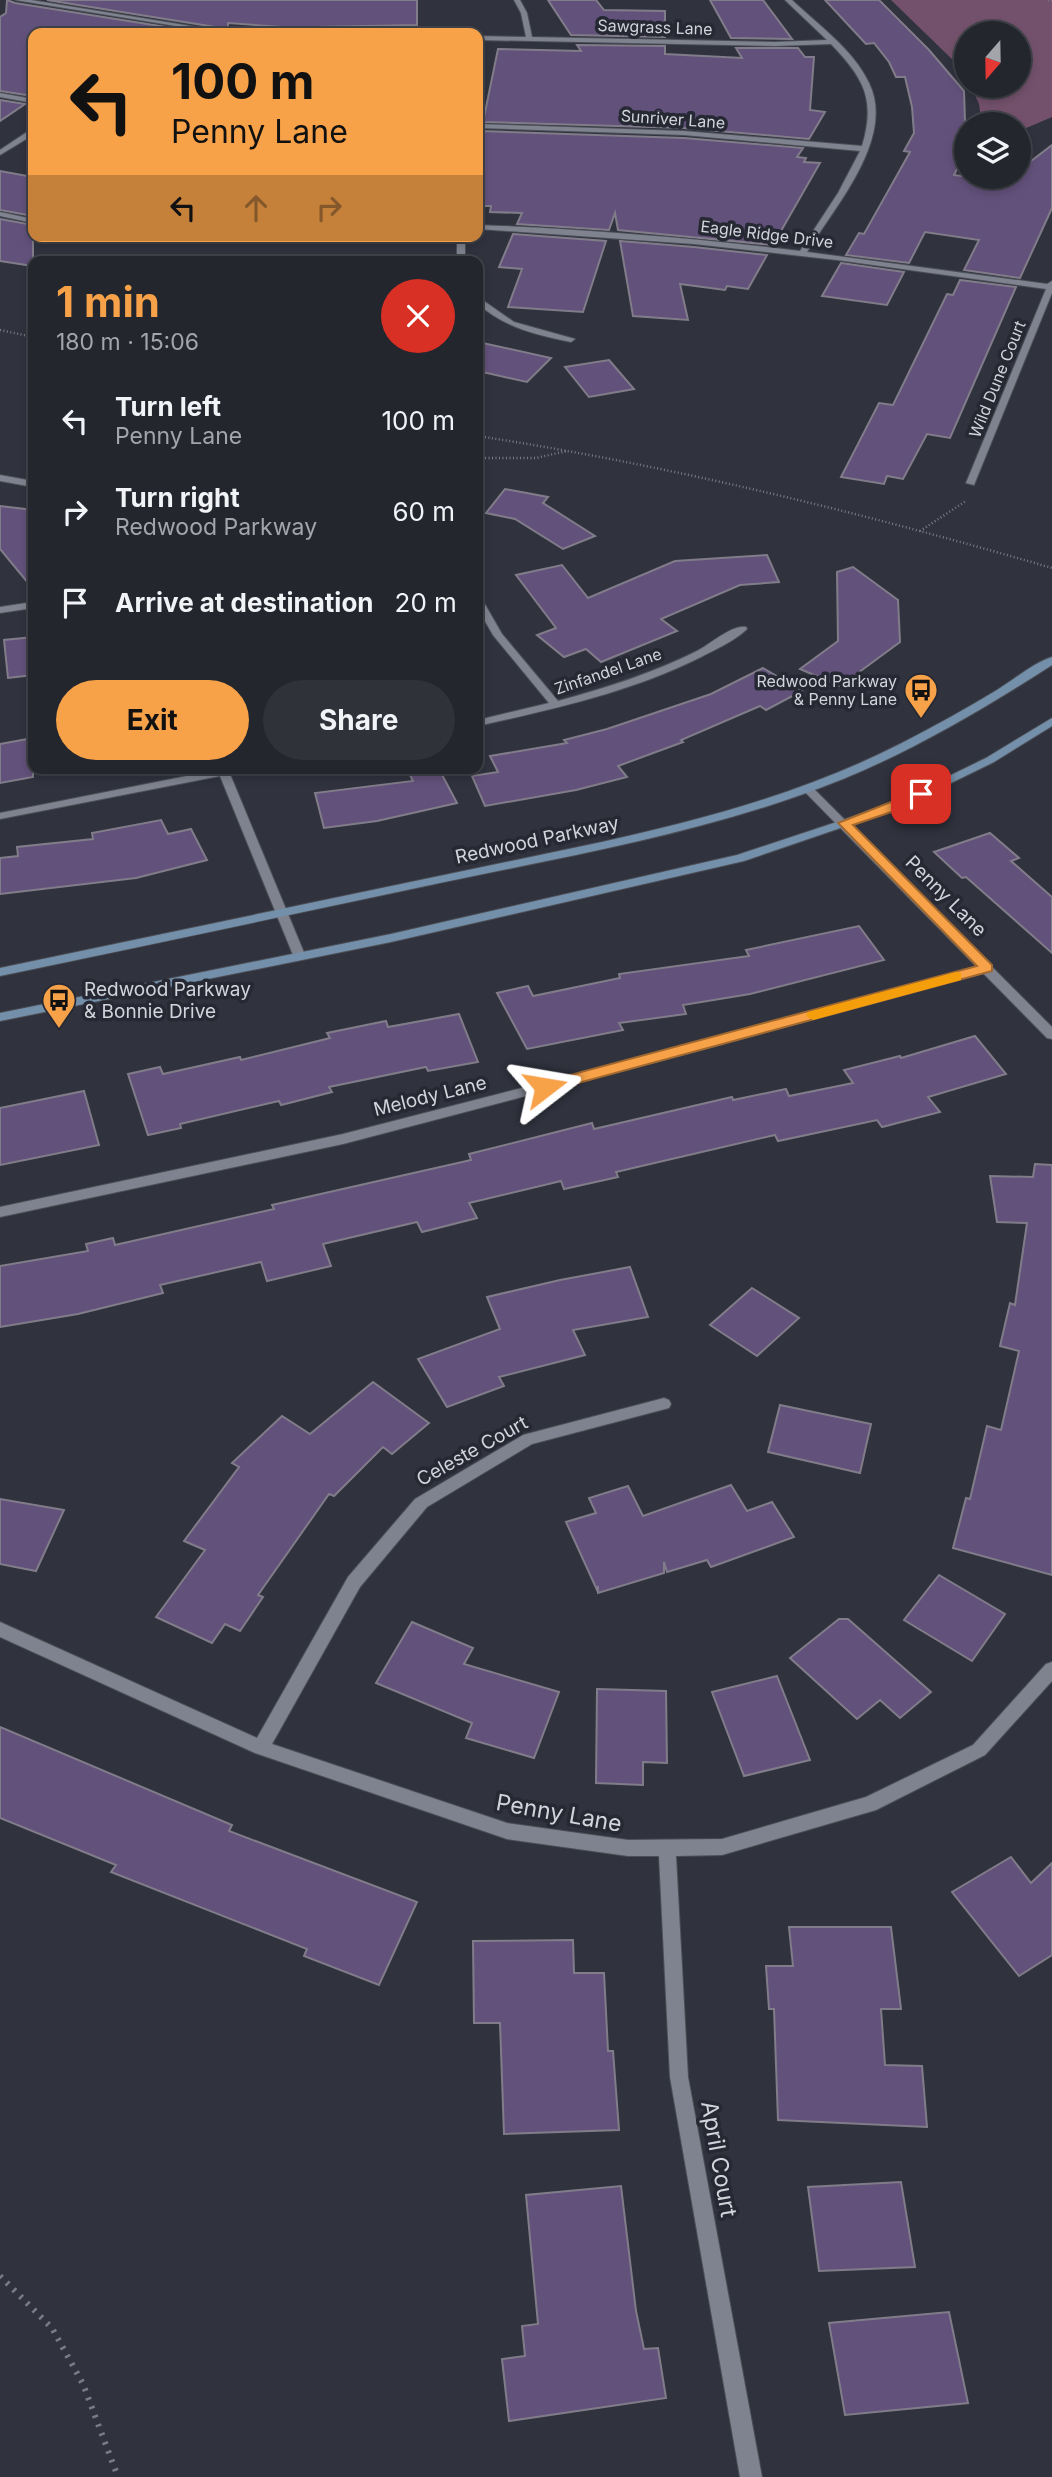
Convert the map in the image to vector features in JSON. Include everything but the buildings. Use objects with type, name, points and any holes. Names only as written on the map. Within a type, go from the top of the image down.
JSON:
[{"type":"main road","name":"Redwood Parkway","points":[[0,972],[615,842],[734,812],[808,789],[900,747],[1010,687],[1052,660]]},
{"type":"main road","points":[[0,1017],[391,938],[740,858],[898,805],[978,766],[1052,721]]},
{"type":"street","points":[[18,0],[174,28]]},
{"type":"street","points":[[62,8],[75,0]]},
{"type":"street","points":[[517,0],[524,13],[529,37]]},
{"type":"street","points":[[788,0],[832,42],[866,83],[871,97],[873,125],[866,149],[803,252]]},
{"type":"street","name":"Sawgrass Lane","points":[[483,38],[775,44],[832,42]]},
{"type":"street","points":[[0,95],[28,100]]},
{"type":"street","name":"Sunriver Lane","points":[[483,126],[684,133],[866,149]]},
{"type":"street","points":[[0,153],[28,135]]},
{"type":"street","points":[[0,214],[28,220]]},
{"type":"street","name":"Eagle Ridge Drive","points":[[483,227],[633,234],[803,252],[1051,286]]},
{"type":"street","name":"Wild Dune Court","points":[[971,483],[1051,286]]},
{"type":"street","points":[[483,304],[498,318],[518,329],[571,339]]},
{"type":"street","points":[[0,478],[28,483]]},
{"type":"street","points":[[0,610],[28,606]]},
{"type":"street","points":[[483,610],[498,635],[556,705]]},
{"type":"street","name":"Zinfandel Lane","points":[[483,722],[556,705],[635,681],[710,650],[742,629]]},
{"type":"street","points":[[0,816],[204,774]]},
{"type":"street","points":[[225,774],[299,955]]},
{"type":"street","name":"Penny Lane","points":[[808,789],[845,823],[1052,1035]]},
{"type":"street","name":"Melody Lane","points":[[0,1212],[343,1139],[684,1051],[987,968]]},
{"type":"street","name":"Celeste Court","points":[[261,1748],[354,1581],[421,1503],[528,1439],[664,1404]]},
{"type":"street","name":"Penny Lane","points":[[0,1629],[261,1748],[507,1831],[628,1848],[722,1847],[870,1804],[979,1750],[1052,1669]]},
{"type":"street","name":"April Court","points":[[667,1847],[679,2077],[751,2477]]},
{"type":"path","points":[[0,330],[28,336]]},
{"type":"path","points":[[483,437],[570,450],[771,493],[1052,568]]},
{"type":"path","points":[[483,458],[536,458],[570,450]]},
{"type":"path","points":[[920,531],[948,511],[966,503],[971,483]]},
{"type":"path","points":[[0,2276],[52,2328],[83,2384],[117,2477]]},
{"type":"shaded area","points":[[891,0],[1052,0],[1052,117],[1031,126],[1031,112],[980,112],[976,98],[1031,98],[1031,21],[954,21],[954,61]]},
{"type":"slow traffic","points":[[813,1016],[956,976]]},
{"type":"place","name":"Redwood Parkway & Penny Lane","points":[[921,720]]},
{"type":"place","name":"Redwood Parkway & Bonnie Drive","points":[[59,1030]]},
{"type":"route","points":[[545,1087],[987,968],[845,823],[921,794]]}]
